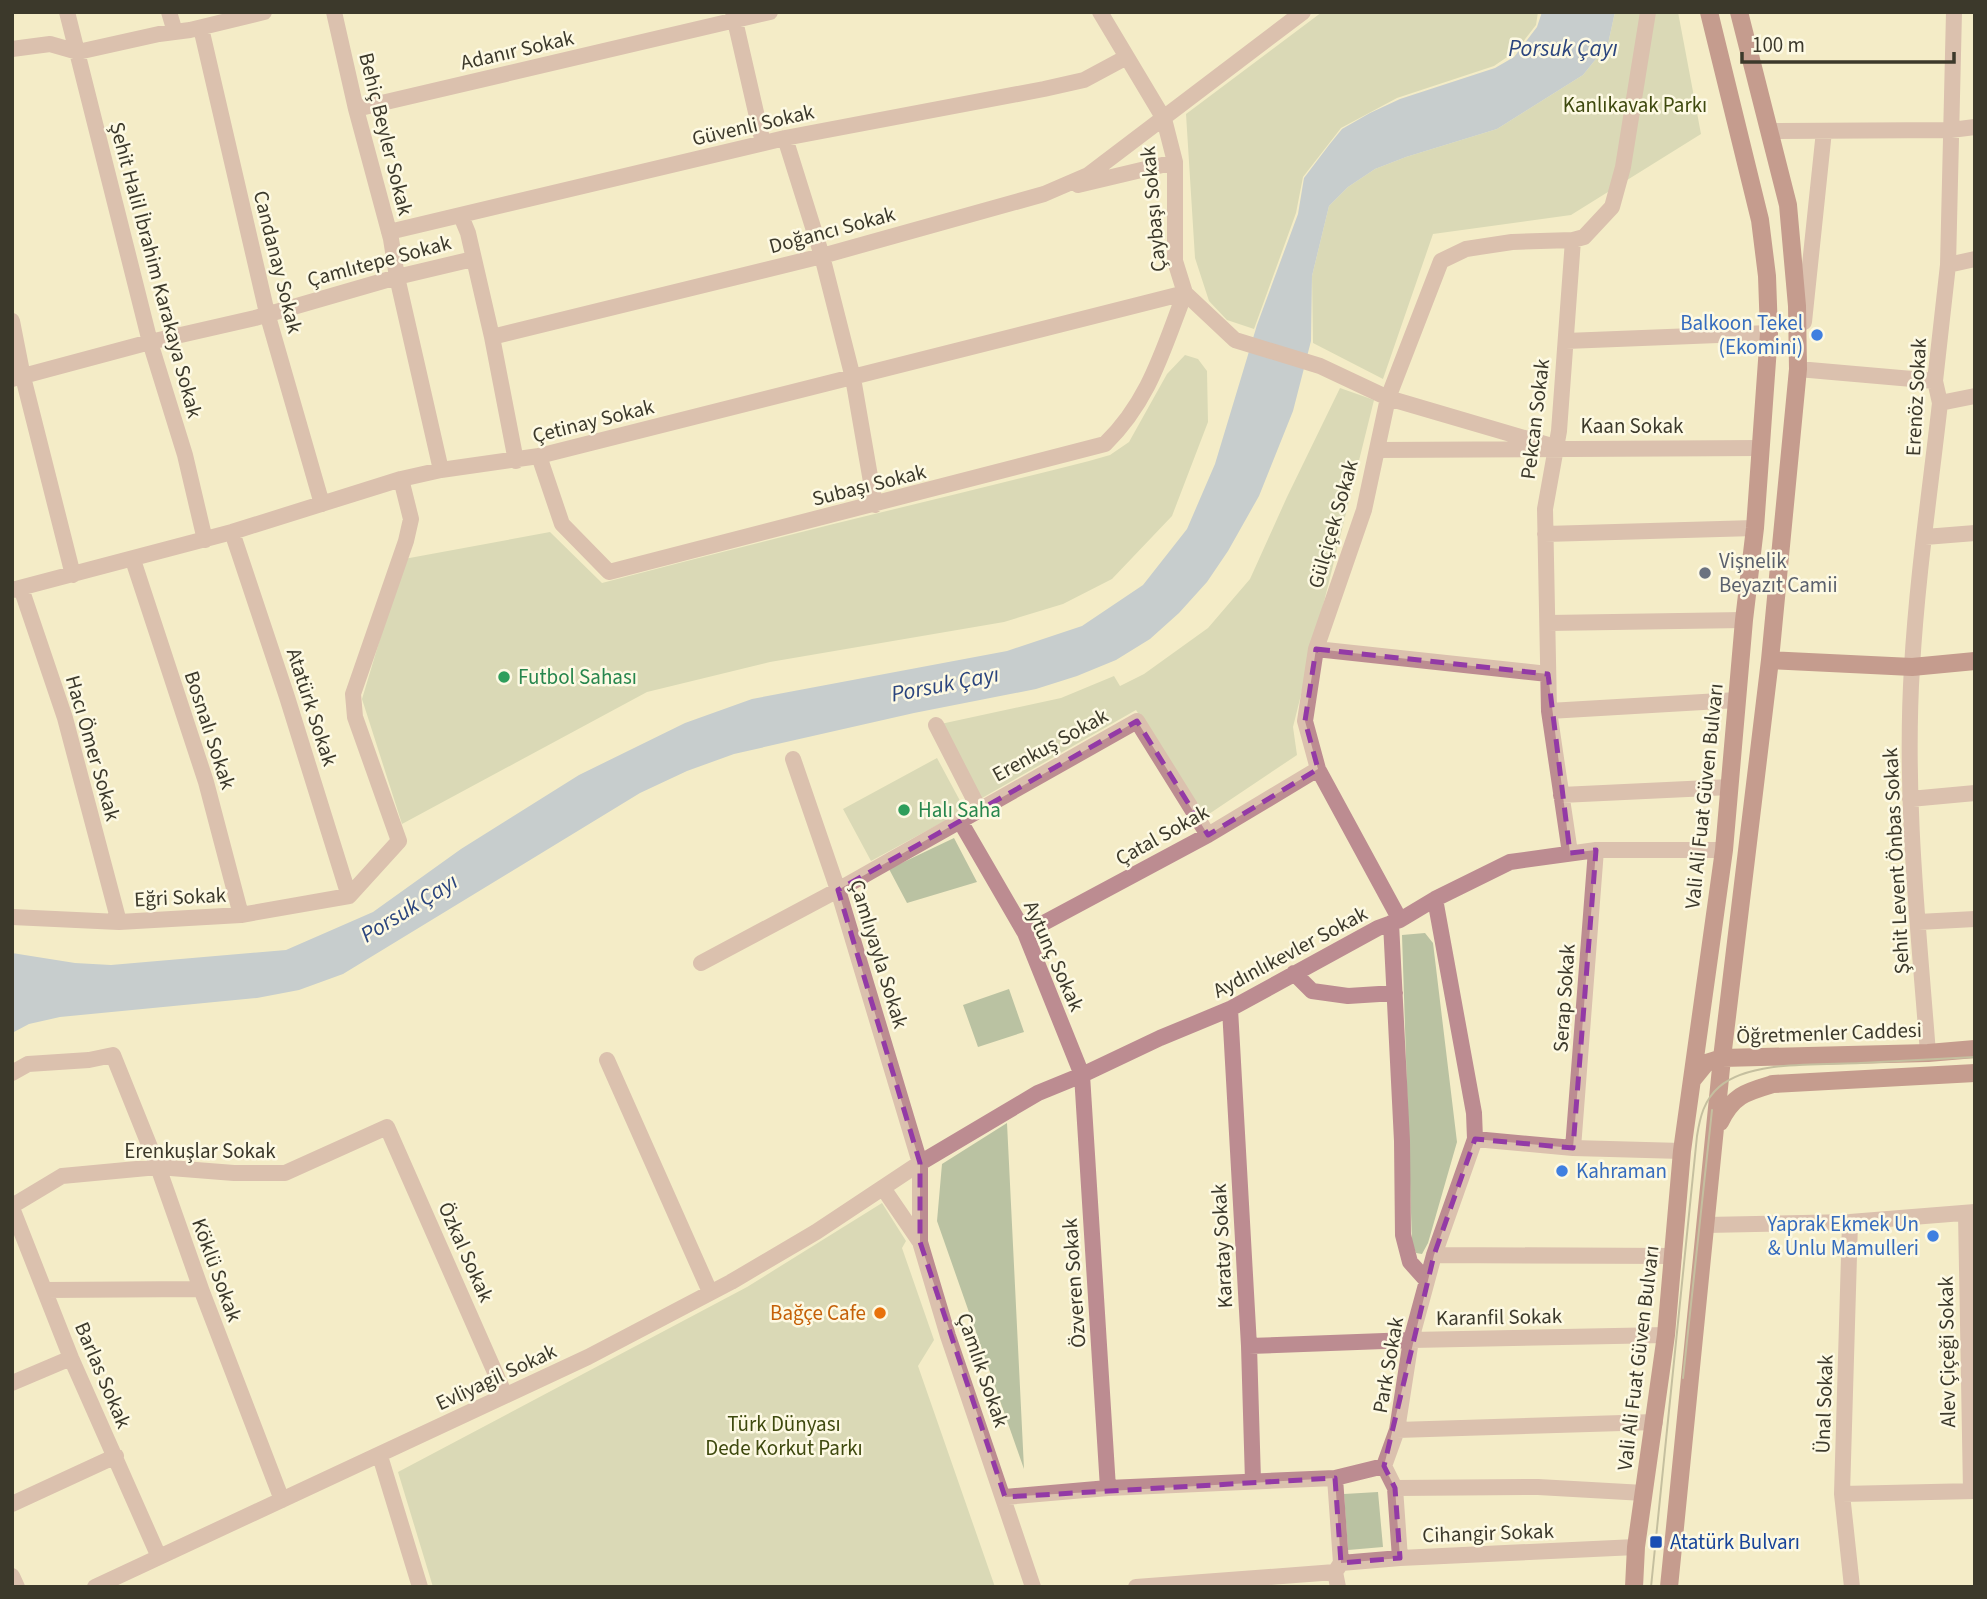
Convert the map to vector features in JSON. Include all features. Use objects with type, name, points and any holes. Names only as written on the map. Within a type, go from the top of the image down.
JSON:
[{"type":"main road","name":"Vali Ali Fuat Güven Bulvarı","points":[[1632,1587],[1666,1335],[1682,1151],[1724,850],[1744,620],[1755,528],[1769,333],[1767,276],[1760,220],[1709,12]]},
{"type":"main road","points":[[1692,1079],[1714,1061],[1770,660],[1798,369],[1797,306],[1788,205],[1739,12]]},
{"type":"main road","points":[[1770,660],[1912,667],[1975,661]]},
{"type":"main road","points":[[1669,1587],[1720,1081],[1714,1061],[1699,1041]]},
{"type":"main road","name":"Öğretmenler Caddesi","points":[[1714,1061],[1975,1049]]},
{"type":"main road","points":[[1716,1132],[1727,1106],[1744,1092],[1773,1084],[1975,1073]]},
{"type":"main road","points":[[1720,1081],[1729,1086],[1757,1088]]},
{"type":"street","name":"Şehit Halil İbrahim Karakaya Sokak","points":[[67,12],[150,342],[184,455],[205,540]]},
{"type":"street","points":[[169,12],[174,32]]},
{"type":"street","points":[[12,48],[50,44],[78,52],[201,28],[264,12]]},
{"type":"street","name":"Behiç Beyler Sokak","points":[[334,12],[356,110],[389,232],[441,470]]},
{"type":"street","name":"Adanır Sokak","points":[[356,110],[734,16],[769,12]]},
{"type":"street","name":"Çaybaşı Sokak","points":[[1100,12],[1125,58],[1164,119],[1175,162],[1175,261],[1185,293]]},
{"type":"street","name":"Doğancı Sokak","points":[[492,337],[822,256],[1044,194],[1088,175],[1303,12]]},
{"type":"street","points":[[1573,240],[1584,237],[1612,207],[1623,167],[1648,12]]},
{"type":"street","name":"Erenöz Sokak","points":[[1912,667],[1940,403],[1935,381],[1948,265],[1954,12]]},
{"type":"street","points":[[734,16],[763,143]]},
{"type":"street","name":"Candanay Sokak","points":[[201,28],[267,313],[322,504]]},
{"type":"street","name":"Güvenli Sokak","points":[[389,232],[785,138],[1084,80],[1125,58]]},
{"type":"street","points":[[1769,131],[1951,130],[1975,127]]},
{"type":"street","points":[[1825,131],[1798,369],[1935,381]]},
{"type":"street","points":[[785,138],[822,256],[853,378],[874,505]]},
{"type":"street","points":[[1044,194],[1175,162]]},
{"type":"street","points":[[461,216],[492,337],[516,461]]},
{"type":"street","name":"Pekcan Sokak","points":[[1570,853],[1549,711],[1545,509],[1559,431],[1573,240]]},
{"type":"street","name":"Gülçiçek Sokak","points":[[1395,922],[1318,769],[1305,721],[1316,649],[1364,510],[1388,398],[1441,261],[1466,248],[1512,242],[1573,240]]},
{"type":"street","name":"Çamlıtepe Sokak","points":[[18,378],[150,342],[255,318],[397,276],[473,259]]},
{"type":"street","points":[[1948,265],[1975,259]]},
{"type":"street","points":[[1185,293],[1235,340],[1320,366],[1388,398],[1555,447]]},
{"type":"street","name":"Çetinay Sokak","points":[[16,589],[232,533],[401,479],[441,470],[539,456],[1185,293]]},
{"type":"street","name":"Subaşı Sokak","points":[[539,456],[562,524],[609,572],[1105,444],[1125,425],[1145,395],[1185,293]]},
{"type":"street","points":[[12,321],[18,378],[74,575]]},
{"type":"street","points":[[1566,341],[1769,333]]},
{"type":"street","points":[[1940,403],[1975,396]]},
{"type":"street","name":"Kaan Sokak","points":[[1377,450],[1762,447]]},
{"type":"street","points":[[349,896],[399,841],[355,717],[353,694],[406,541],[411,519],[401,479]]},
{"type":"street","points":[[1545,534],[1755,528]]},
{"type":"street","name":"Atatürk Sokak","points":[[232,533],[349,896]]},
{"type":"street","points":[[1925,537],[1975,533]]},
{"type":"street","name":"Bosnalı Sokak","points":[[133,560],[206,782],[241,915]]},
{"type":"street","name":"Hacı Ömer Sokak","points":[[16,589],[65,718],[119,922]]},
{"type":"street","points":[[1548,624],[1744,620]]},
{"type":"street","points":[[1316,649],[1548,674]]},
{"type":"street","name":"Şehit Levent Önbas Sokak","points":[[1912,667],[1910,799],[1914,900],[1928,1053]]},
{"type":"street","points":[[1549,711],[1737,700]]},
{"type":"street","name":"Erenkuş Sokak","points":[[701,963],[838,890],[1137,721],[1208,835]]},
{"type":"street","points":[[936,725],[979,809]]},
{"type":"street","name":"Çamlıyayla Sokak","points":[[793,759],[838,890],[920,1163]]},
{"type":"street","name":"Çatal Sokak","points":[[1025,933],[1208,835],[1318,769]]},
{"type":"street","points":[[1562,795],[1730,787]]},
{"type":"street","points":[[1910,799],[1975,793]]},
{"type":"street","name":"Aytunç Sokak","points":[[960,821],[1025,933],[1082,1075]]},
{"type":"street","name":"Aydınlıkevler Sokak","points":[[901,1177],[1038,1093],[1230,1009],[1294,973],[1510,862],[1596,850],[1724,850]]},
{"type":"street","name":"Serap Sokak","points":[[1573,1148],[1596,850]]},
{"type":"street","name":"Eğri Sokak","points":[[12,917],[119,922],[241,915],[349,896]]},
{"type":"street","name":"Park Sokak","points":[[1384,1466],[1397,1430],[1411,1340],[1434,1255],[1475,1139],[1474,1113],[1435,899]]},
{"type":"street","points":[[1918,922],[1975,919]]},
{"type":"street","points":[[1395,922],[1403,1235],[1410,1262],[1427,1282]]},
{"type":"street","points":[[1294,973],[1312,991],[1348,996],[1395,993]]},
{"type":"street","name":"Karatay Sokak","points":[[1230,1009],[1249,1346],[1253,1481]]},
{"type":"street","name":"Köklü Sokak","points":[[12,1073],[27,1064],[89,1060],[113,1055],[158,1167],[201,1289],[282,1500]]},
{"type":"street","points":[[607,1060],[710,1292]]},
{"type":"street","name":"Özveren Sokak","points":[[1082,1075],[1108,1488]]},
{"type":"street","name":"Erenkuşlar Sokak","points":[[12,1207],[62,1176],[158,1167],[234,1174],[285,1172],[387,1127]]},
{"type":"street","name":"Özkal Sokak","points":[[387,1127],[505,1395]]},
{"type":"street","points":[[1475,1139],[1573,1148],[1682,1151]]},
{"type":"street","name":"Çamlık Sokak","points":[[920,1163],[920,1242],[948,1336],[1033,1587]]},
{"type":"street","name":"Evliyagil Sokak","points":[[95,1587],[588,1357],[816,1232],[901,1177]]},
{"type":"street","points":[[883,1188],[920,1242]]},
{"type":"street","name":"Barlas Sokak","points":[[12,1207],[71,1358],[159,1557]]},
{"type":"street","points":[[1706,1224],[1850,1222],[1970,1212]]},
{"type":"street","name":"Alev Çiçeği Sokak","points":[[1970,1212],[1973,1491]]},
{"type":"street","name":"Ünal Sokak","points":[[1850,1222],[1842,1494],[1852,1587]]},
{"type":"street","points":[[1434,1255],[1674,1256]]},
{"type":"street","points":[[45,1290],[201,1289]]},
{"type":"street","name":"Karanfil Sokak","points":[[1249,1346],[1666,1335]]},
{"type":"street","points":[[12,1383],[71,1358]]},
{"type":"street","points":[[1397,1430],[1655,1422]]},
{"type":"street","points":[[380,1455],[420,1587]]},
{"type":"street","points":[[12,1504],[116,1457]]},
{"type":"street","points":[[1004,1497],[1108,1488],[1335,1478],[1384,1466],[1395,1488],[1400,1558]]},
{"type":"street","points":[[1335,1478],[1338,1574]]},
{"type":"street","points":[[1395,1488],[1538,1487],[1644,1493]]},
{"type":"street","points":[[1842,1494],[1973,1491]]},
{"type":"street","name":"Cihangir Sokak","points":[[1136,1587],[1338,1574],[1400,1558],[1636,1547]]},
{"type":"street","points":[[12,1576],[17,1587]]},
{"type":"highlighted area","points":[[1316,649],[1548,674],[1570,853],[1596,850],[1573,1148],[1475,1139],[1434,1255],[1384,1466],[1395,1488],[1400,1558],[1341,1563],[1335,1478],[1005,1497],[920,1242],[920,1163],[838,890],[1137,721],[1208,835],[1318,769],[1305,721]]},
{"type":"green space","name":"Kanlıkavak Parkı","points":[[1322,12],[1538,12],[1536,25],[1516,51],[1494,66],[1397,98],[1341,128],[1303,177],[1296,213],[1254,329],[1227,320],[1209,301],[1195,258],[1186,114]]},
{"type":"green space","name":"Kanlıkavak Parkı","points":[[1615,12],[1678,12],[1701,134],[1571,215],[1433,234],[1383,379],[1313,343],[1312,276],[1329,206],[1348,187],[1375,169],[1497,129],[1583,75],[1608,44]]},
{"type":"green space","points":[[1185,355],[1198,359],[1207,371],[1208,422],[1172,516],[1112,579],[1063,604],[1004,622],[770,662],[647,692],[402,824],[362,699],[404,559],[550,532],[602,583],[1089,461],[1110,455],[1129,442],[1167,374]]},
{"type":"green space","points":[[1340,388],[1374,400],[1293,727],[1297,755],[1203,818],[1136,710],[975,802],[936,725],[1061,698],[1114,676],[1120,686],[1144,674],[1208,628],[1250,579]]},
{"type":"green space","name":"Halı Saha","points":[[937,758],[965,810],[871,861],[843,809]]},
{"type":"green space","points":[[954,838],[977,882],[907,903],[889,869]]},
{"type":"green space","points":[[1425,933],[1433,943],[1457,1142],[1428,1243],[1422,1254],[1416,1253],[1412,1243],[1402,935]]},
{"type":"green space","points":[[1009,989],[1024,1032],[978,1047],[963,1005]]},
{"type":"green space","points":[[1007,1123],[1024,1469],[937,1221],[942,1164]]},
{"type":"green space","name":"Türk Dünyası Dede Korkut Parkı","points":[[882,1203],[906,1241],[902,1248],[934,1340],[918,1366],[995,1587],[433,1587],[398,1472],[747,1287]]},
{"type":"green space","points":[[1378,1492],[1383,1547],[1348,1550],[1344,1494]]},
{"type":"water","name":"Porsuk Çayı","points":[[1542,12],[1615,12],[1608,44],[1583,75],[1497,129],[1375,169],[1348,187],[1329,206],[1312,276],[1311,341],[1293,411],[1259,496],[1207,582],[1179,613],[1150,639],[1116,660],[1036,689],[914,713],[734,754],[687,771],[640,793],[343,974],[299,990],[257,998],[60,1017],[29,1024],[12,1033],[12,953],[75,963],[111,965],[286,950],[373,912],[461,849],[579,775],[685,723],[752,699],[1007,651],[1082,626],[1143,585],[1187,529],[1215,464],[1257,325],[1298,214],[1304,178],[1342,129],[1400,99],[1495,68],[1514,57],[1537,27]]},
{"type":"tram line","points":[[1651,1587],[1697,1136],[1706,1103],[1719,1087],[1732,1078],[1767,1068],[1975,1057]]},
{"type":"tram line","points":[[1683,1378],[1712,1110]]},
{"type":"place","name":"Balkoon Tekel (Ekomini)","points":[[1817,335]]},
{"type":"place","name":"Vişnelik Beyazıt Camii","points":[[1705,573]]},
{"type":"place","name":"Futbol Sahası","points":[[504,677]]},
{"type":"place","name":"Halı Saha","points":[[904,810]]},
{"type":"place","name":"Kahraman","points":[[1562,1171]]},
{"type":"place","name":"Yaprak Ekmek Un & Unlu Mamulleri","points":[[1933,1236]]},
{"type":"place","name":"Bağçe Cafe","points":[[880,1313]]},
{"type":"place","name":"Atatürk Bulvarı","points":[[1656,1542]]}]
